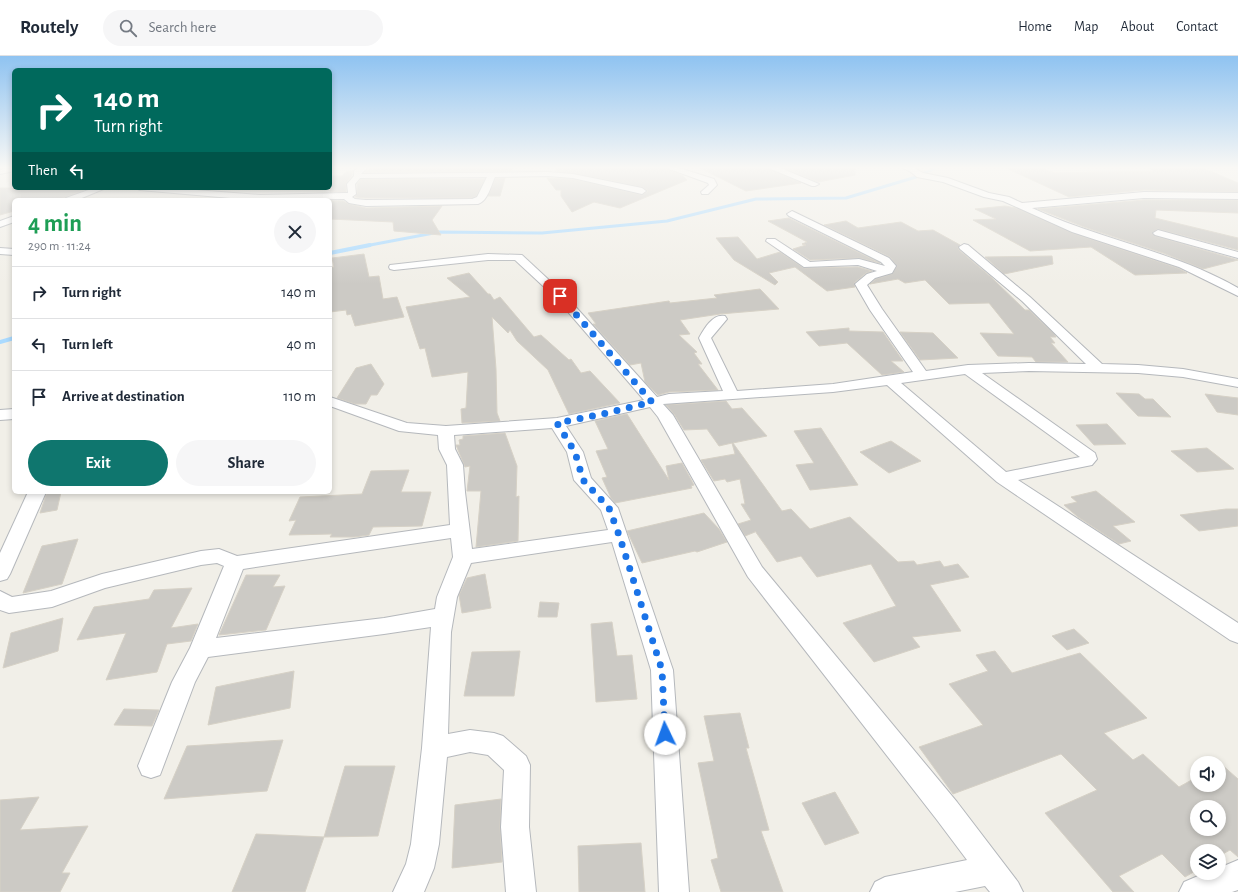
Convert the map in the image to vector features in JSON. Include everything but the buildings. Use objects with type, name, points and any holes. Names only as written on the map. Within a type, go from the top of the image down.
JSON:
[{"type":"street","points":[[1022,206],[1051,220],[1078,230],[1179,264],[1210,277],[1238,293]]},
{"type":"street","points":[[792,214],[885,260],[891,266],[888,271],[871,276],[862,284],[876,310],[923,376]]},
{"type":"street","points":[[1158,233],[1238,255]]},
{"type":"street","points":[[770,241],[808,265],[859,262],[888,271]]},
{"type":"street","points":[[964,247],[1026,298],[1098,368]]},
{"type":"street","points":[[0,251],[12,252]]},
{"type":"street","points":[[394,267],[488,257],[518,257],[560,296],[664,415],[755,572],[947,811],[1000,881]]},
{"type":"street","points":[[721,319],[710,330],[705,338],[732,395]]},
{"type":"street","points":[[332,402],[405,428],[446,431],[557,423],[603,414],[669,398],[833,388],[968,369],[1029,367],[1138,368],[1183,373],[1238,383]]},
{"type":"street","points":[[968,369],[1089,456],[1089,459],[1086,461],[1003,478]]},
{"type":"street","points":[[891,381],[1003,478],[1238,634]]},
{"type":"street","points":[[0,415],[12,414]]},
{"type":"street","points":[[557,423],[575,452],[583,480],[609,508],[662,670],[674,892]]},
{"type":"street","points":[[408,892],[420,868],[426,844],[435,748],[440,632],[447,597],[463,557],[456,492],[455,465],[447,448],[446,431]]},
{"type":"street","points":[[0,574],[36,494]]},
{"type":"street","points":[[0,599],[9,605],[52,599],[102,581],[201,558],[219,556],[235,563],[460,530]]},
{"type":"street","points":[[463,557],[619,535]]},
{"type":"street","points":[[151,766],[184,682],[201,649],[235,563]]},
{"type":"street","points":[[201,649],[384,626],[444,616]]},
{"type":"street","points":[[435,748],[470,741],[494,744],[517,765],[515,827],[521,892]]},
{"type":"street","points":[[1194,892],[1238,876]]},
{"type":"street","points":[[885,892],[1000,881]]},
{"type":"waterway","points":[[365,246],[439,232],[542,233],[667,221],[728,206]]},
{"type":"waterway","points":[[365,246],[370,245]]},
{"type":"waterway","points":[[332,253],[365,246]]},
{"type":"waterway","points":[[0,342],[12,339]]},
{"type":"route","points":[[560,296],[652,402],[557,423],[575,452],[583,480],[609,508],[619,535],[662,670],[665,734]]}]
